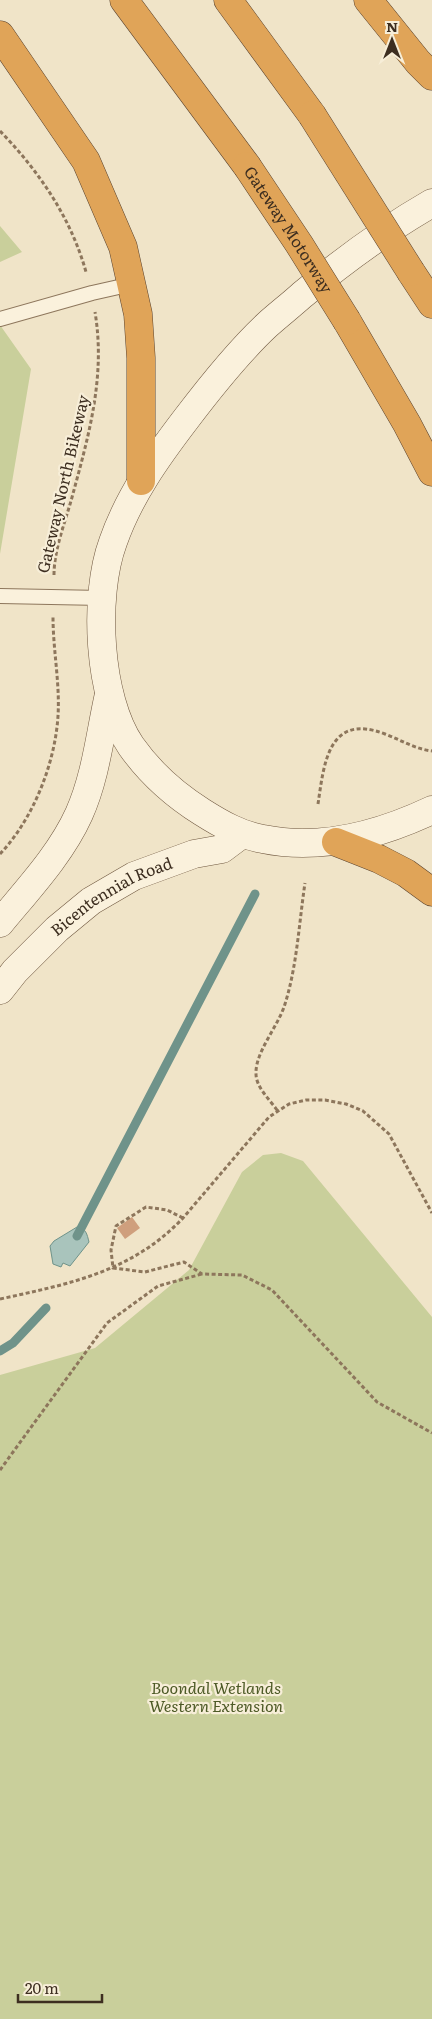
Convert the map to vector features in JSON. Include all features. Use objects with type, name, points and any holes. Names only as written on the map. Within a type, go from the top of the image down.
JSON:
[{"type":"highway","name":"Gateway Motorway","points":[[124,0],[247,166],[299,244],[347,321],[407,424],[432,472]]},
{"type":"highway","points":[[228,0],[312,115],[432,304]]},
{"type":"highway","points":[[368,0],[418,62],[432,76]]},
{"type":"highway","points":[[0,35],[86,161],[123,247],[138,314],[141,358],[141,481]]},
{"type":"highway","points":[[336,842],[379,859],[406,873],[432,892]]},
{"type":"main road","points":[[432,203],[348,257],[267,325],[214,384],[163,449],[141,481],[124,513],[112,544],[104,573],[101,628],[109,693],[121,727],[130,745],[148,767],[178,797],[218,822],[242,834],[284,843],[336,842],[411,820],[432,810]]},
{"type":"main road","points":[[0,923],[48,863],[79,814],[97,757],[109,693]]},
{"type":"main road","name":"Bicentennial Road","points":[[0,990],[15,971],[57,928],[91,901],[134,876],[194,854],[222,849],[242,834]]},
{"type":"lane","points":[[0,319],[92,293],[132,284]]},
{"type":"lane","points":[[0,596],[102,598]]},
{"type":"path","name":"Gateway North Bikeway","points":[[0,132],[38,174],[72,232],[92,293],[99,356],[92,420],[60,538],[54,571],[53,634],[58,716],[55,741],[38,795],[22,825],[0,854]]},
{"type":"path","points":[[318,804],[325,762],[329,750],[343,735],[352,730],[362,728],[373,730],[413,747],[432,751]]},
{"type":"path","points":[[277,1110],[260,1087],[256,1078],[256,1072],[260,1054],[277,1025],[286,1002],[305,883]]},
{"type":"path","points":[[0,1298],[75,1282],[113,1268],[149,1248],[171,1231],[260,1127],[277,1110],[289,1104],[306,1100],[325,1100],[346,1104],[363,1111],[389,1134],[432,1214]]},
{"type":"path","points":[[113,1268],[111,1250],[116,1226],[146,1207],[167,1210],[183,1218]]},
{"type":"path","points":[[113,1268],[145,1272],[184,1262],[202,1274]]},
{"type":"path","points":[[0,1470],[107,1323],[158,1286],[202,1274],[242,1276],[272,1290],[377,1402],[432,1433]]},
{"type":"green space","points":[[0,226],[22,252],[0,262]]},
{"type":"green space","points":[[0,325],[31,369],[0,554]]},
{"type":"green space","name":"Boondal Wetlands Western Extension","points":[[281,1153],[303,1161],[432,1317],[432,2019],[0,2019],[0,1375],[95,1348],[189,1270],[242,1172],[263,1155]]},
{"type":"water","points":[[77,1227],[84,1230],[89,1242],[70,1266],[63,1263],[61,1267],[53,1264],[50,1246],[54,1241]]},
{"type":"building","points":[[132,1217],[140,1228],[125,1239],[117,1228]]},
{"type":"waterway","points":[[77,1236],[255,894]]},
{"type":"waterway","points":[[0,1351],[13,1343],[46,1308]]}]
